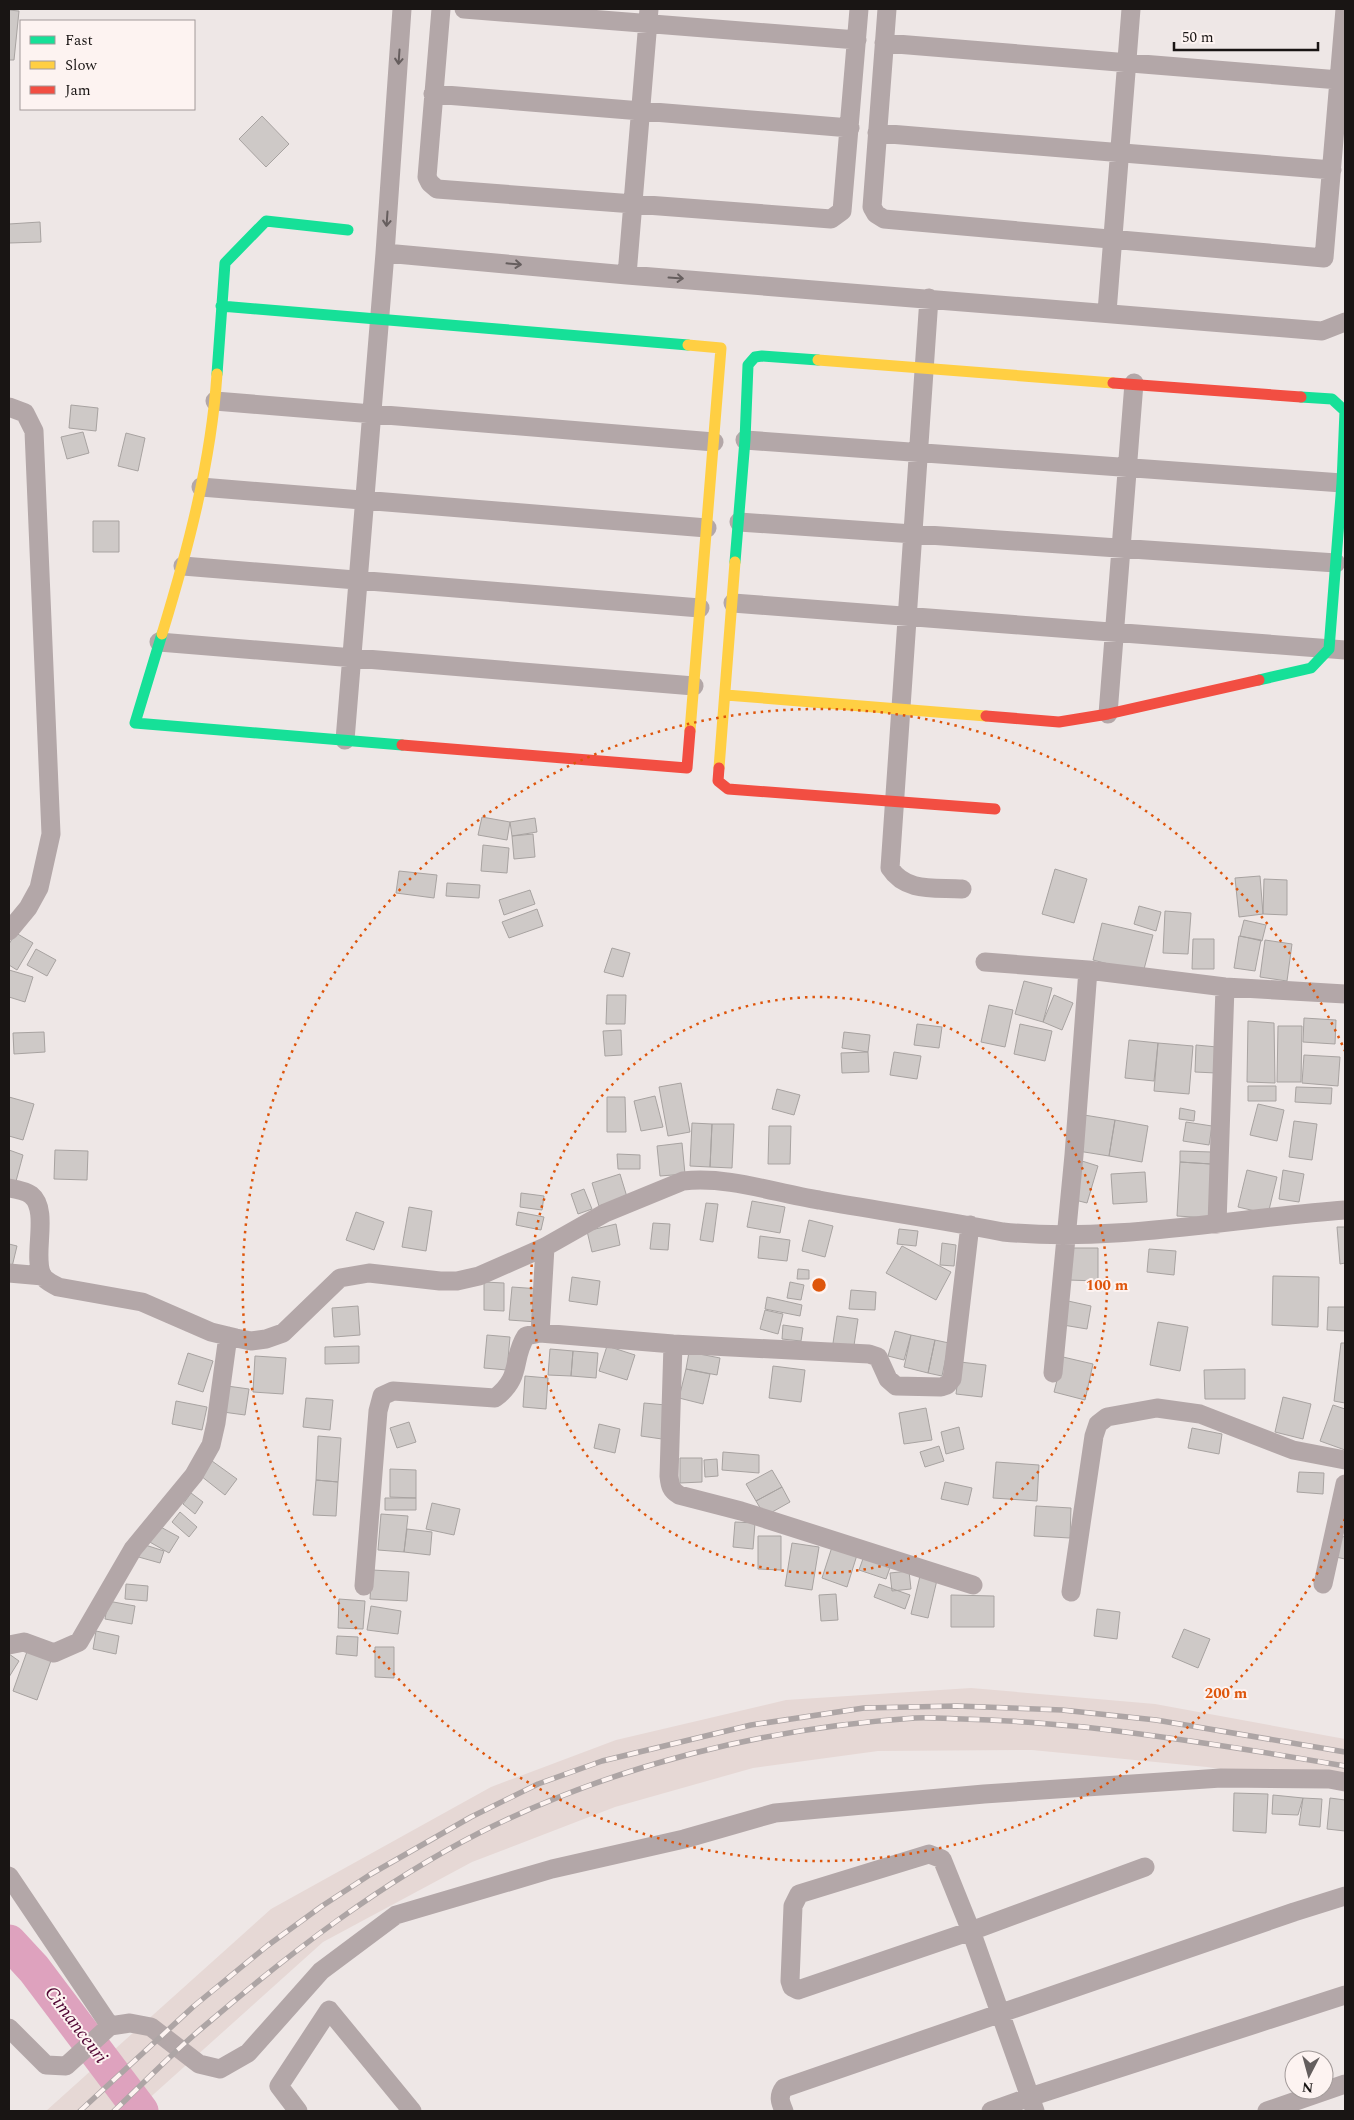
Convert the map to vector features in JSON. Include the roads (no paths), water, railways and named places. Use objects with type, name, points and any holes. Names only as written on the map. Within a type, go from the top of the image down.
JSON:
[{"type":"street","points":[[344,740],[385,253],[402,9]]},
{"type":"street","points":[[441,9],[427,177],[430,183],[437,189],[831,219],[842,211],[860,9]]},
{"type":"street","points":[[464,9],[649,16],[857,40]]},
{"type":"street","points":[[887,9],[872,208],[876,214],[884,219],[1324,258],[1345,9]]},
{"type":"street","points":[[1107,312],[1131,9]]},
{"type":"street","points":[[627,275],[649,16]]},
{"type":"street","points":[[884,43],[1339,80]]},
{"type":"street","points":[[433,94],[850,128]]},
{"type":"street","points":[[877,133],[1332,170]]},
{"type":"street","points":[[221,306],[722,348],[687,768],[135,723],[182,566],[201,487],[215,401],[221,306],[225,263],[266,221],[348,230]]},
{"type":"street","points":[[385,253],[627,275],[1107,312],[1322,331],[1345,322]]},
{"type":"street","points":[[929,298],[890,868],[896,877],[909,886],[962,889]]},
{"type":"street","points":[[994,809],[728,789],[718,781],[745,440],[748,365],[755,357],[925,367],[1332,399],[1345,412],[1337,650]]},
{"type":"street","points":[[1108,714],[1134,383]]},
{"type":"street","points":[[215,401],[714,442]]},
{"type":"street","points":[[9,407],[25,413],[34,431],[51,834],[39,888],[28,908],[9,931]]},
{"type":"street","points":[[745,440],[1342,483]]},
{"type":"street","points":[[201,487],[707,528]]},
{"type":"street","points":[[739,522],[1121,548],[1339,571]]},
{"type":"street","points":[[182,566],[700,608]]},
{"type":"street","points":[[733,603],[1337,650]]},
{"type":"street","points":[[159,642],[694,686]]},
{"type":"street","points":[[726,695],[1059,722],[1108,714],[1311,668],[1337,650]]},
{"type":"street","points":[[985,962],[1088,970],[1225,987],[1345,994]]},
{"type":"street","points":[[1053,1373],[1067,1236],[1088,970]]},
{"type":"street","points":[[1217,1224],[1225,987]]},
{"type":"street","points":[[9,1273],[43,1276],[58,1286],[142,1302],[211,1332],[251,1341],[266,1340],[283,1333],[340,1278],[369,1272],[440,1281],[457,1281],[480,1276],[545,1247],[606,1213],[684,1181],[697,1180],[746,1184],[817,1200],[1003,1232],[1067,1236],[1217,1224],[1345,1210]]},
{"type":"street","points":[[9,1188],[32,1195],[37,1203],[41,1220],[40,1262],[43,1276]]},
{"type":"street","points":[[364,1586],[378,1411],[382,1396],[393,1391],[495,1398],[504,1391],[515,1374],[522,1343],[526,1336],[540,1333],[673,1344],[869,1354],[878,1357],[888,1379],[896,1386],[942,1387],[948,1385],[952,1378],[970,1225]]},
{"type":"street","points":[[540,1333],[545,1247]]},
{"type":"street","points":[[9,1645],[24,1642],[54,1653],[79,1642],[133,1549],[194,1475],[211,1445],[216,1423],[228,1336]]},
{"type":"street","points":[[673,1344],[669,1476],[670,1486],[673,1491],[679,1495],[741,1511],[972,1585]]},
{"type":"street","points":[[1071,1592],[1094,1436],[1098,1424],[1107,1417],[1157,1408],[1200,1414],[1292,1450],[1345,1460]]},
{"type":"street","points":[[1323,1584],[1345,1484]]},
{"type":"street","points":[[9,2028],[46,2065],[66,2066],[110,2026],[130,2023],[151,2026],[199,2064],[220,2069],[248,2053],[320,1971],[396,1915],[552,1868],[684,1839],[775,1813],[984,1794],[1221,1778],[1329,1779],[1345,1782]]},
{"type":"street","points":[[1032,2104],[971,1932],[942,1859],[929,1854],[799,1894],[793,1906],[790,1981],[792,1987],[798,1990],[971,1932],[1145,1867]]},
{"type":"street","points":[[9,1876],[110,2026]]},
{"type":"street","points":[[784,2111],[780,2102],[780,2093],[784,2088],[1345,1896]]},
{"type":"street","points":[[991,2111],[1032,2104],[1345,1995]]},
{"type":"street","points":[[298,2111],[279,2086],[329,2010],[412,2111]]},
{"type":"street","points":[[1267,2111],[1345,2084]]},
{"type":"waterway","name":"Cimanceuri","points":[[9,1942],[34,1969],[141,2111]]},
{"type":"railway","points":[[80,2111],[194,2006],[267,1946],[322,1906],[371,1874],[471,1817],[538,1784],[602,1761],[751,1725],[864,1708],[957,1706],[1062,1710],[1156,1720],[1345,1752]]},
{"type":"railway","points":[[114,2111],[196,2033],[239,1997],[304,1945],[372,1896],[479,1833],[530,1809],[637,1769],[747,1741],[859,1723],[915,1718],[1008,1721],[1084,1727],[1150,1735],[1345,1766]]}]
